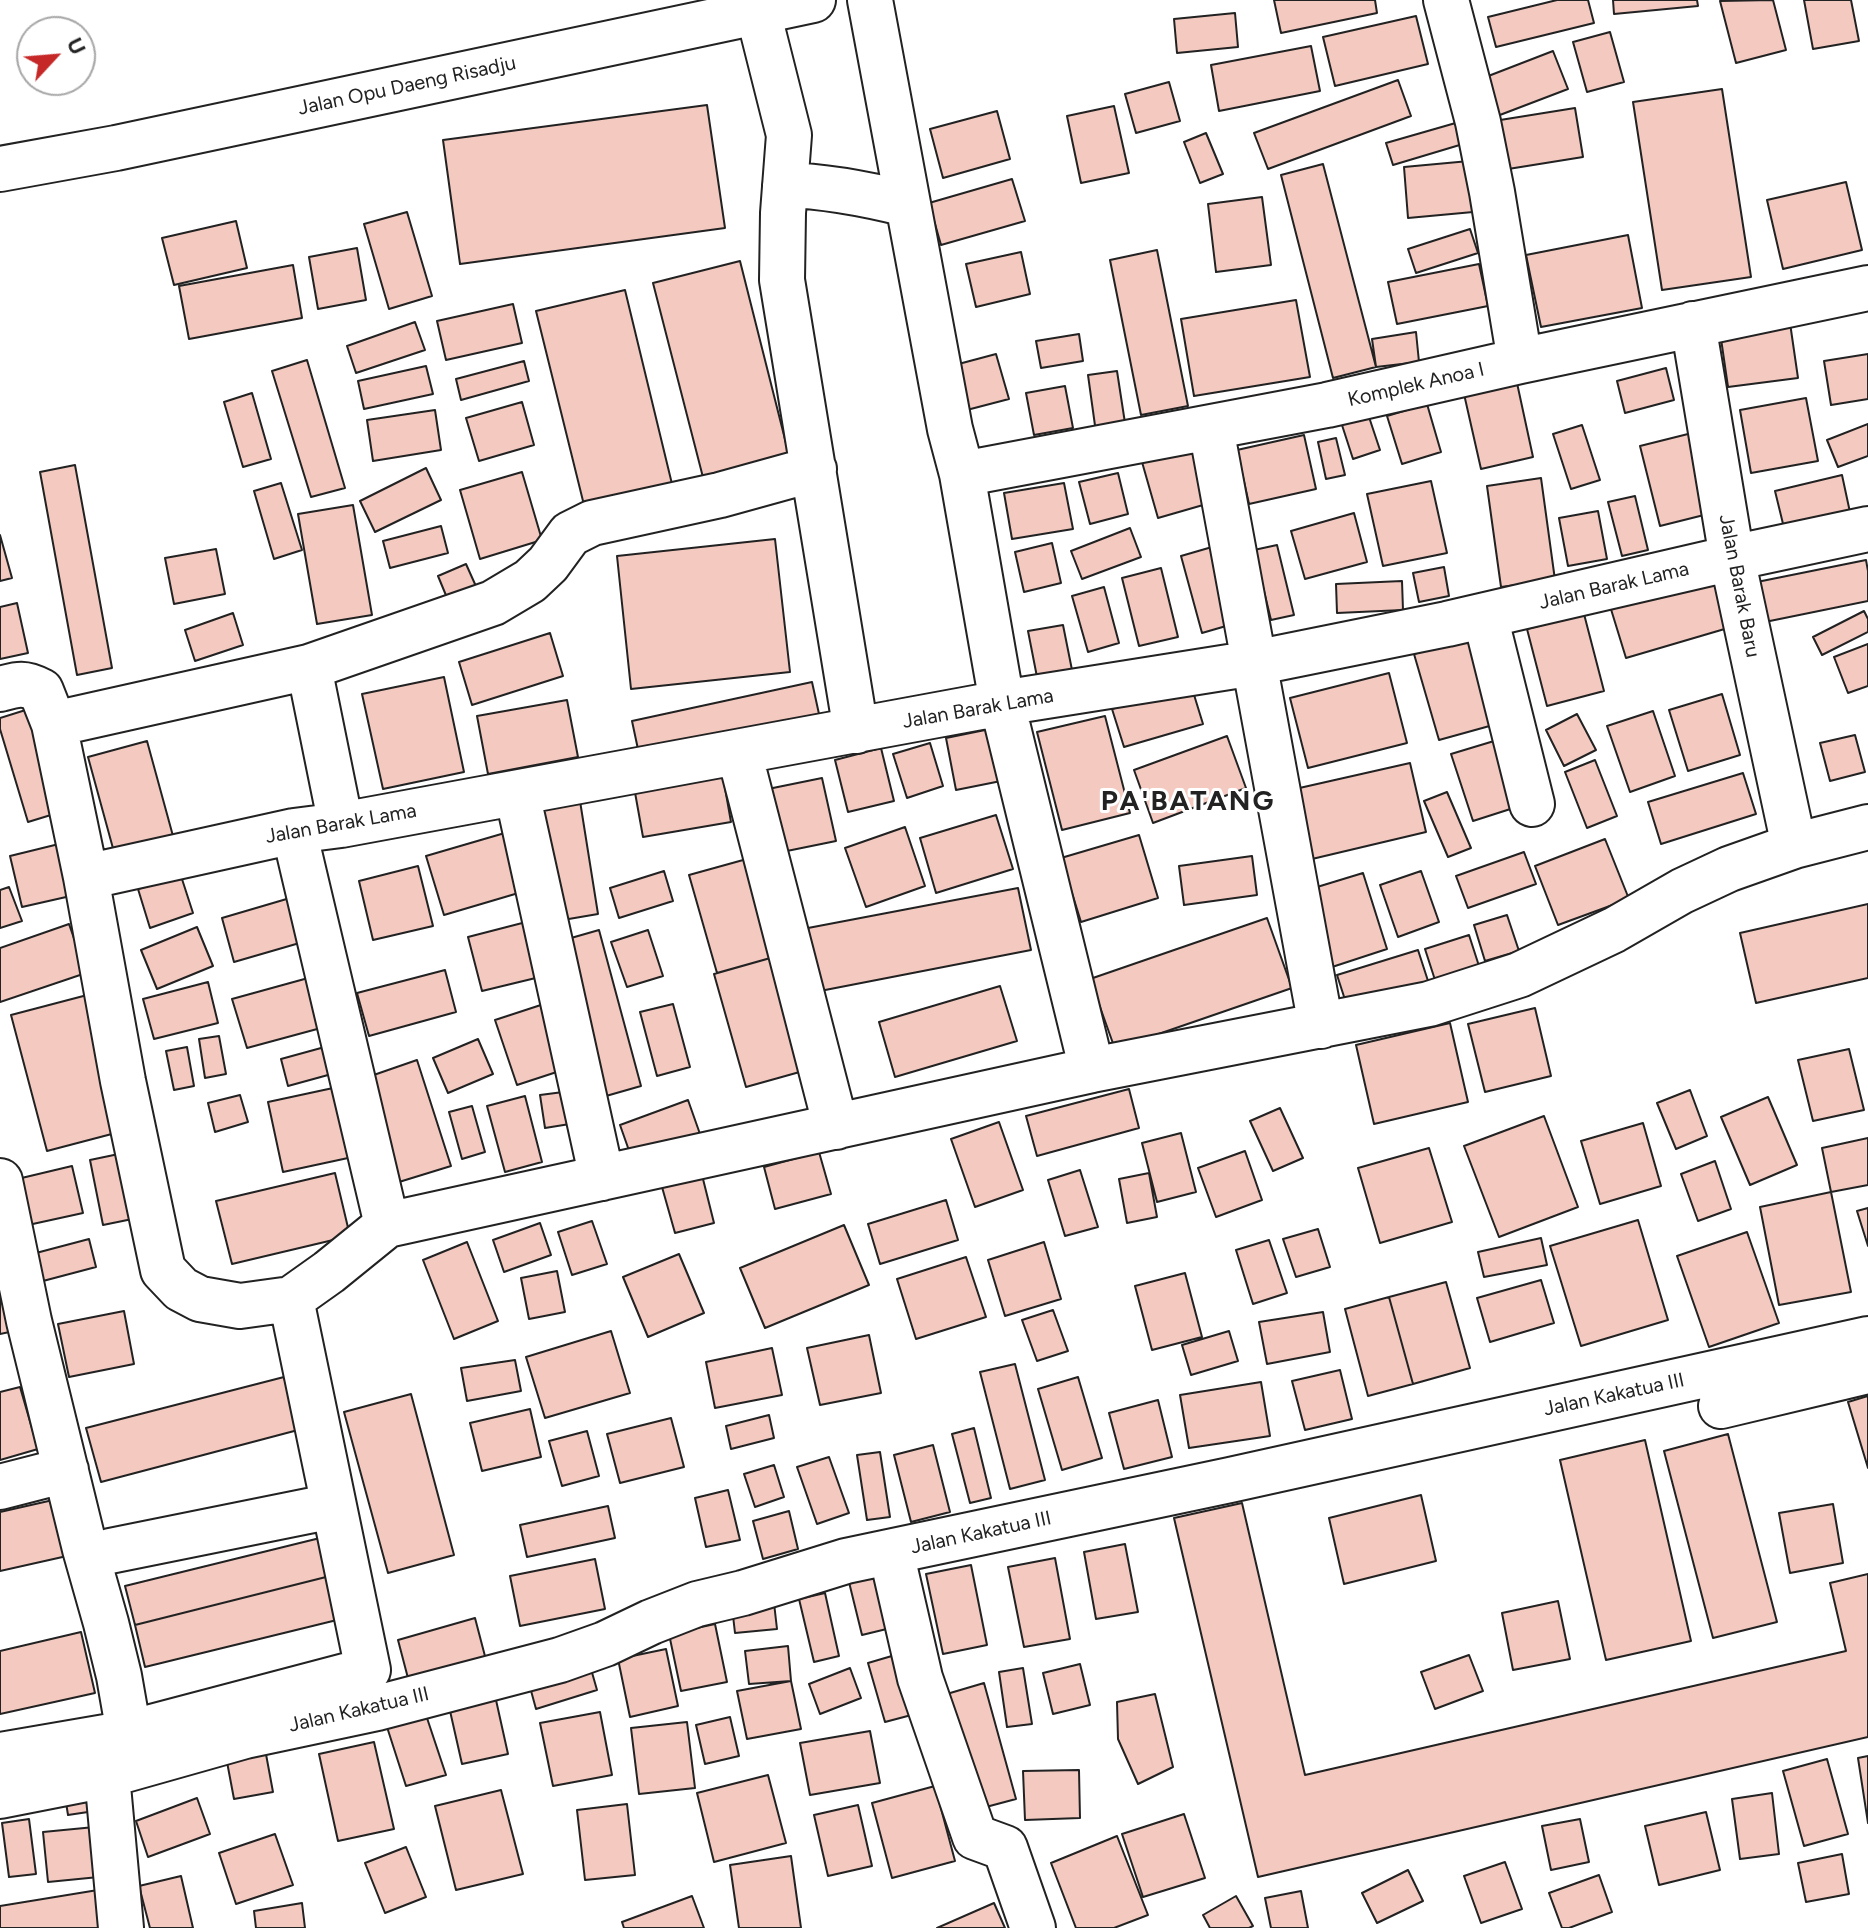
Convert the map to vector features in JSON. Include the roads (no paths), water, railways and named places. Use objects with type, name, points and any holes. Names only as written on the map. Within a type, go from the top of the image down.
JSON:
[{"type":"street","points":[[870,0],[950,429],[962,474],[1002,703],[1092,1070]]},
{"type":"street","points":[[1446,0],[1478,122],[1520,361]]},
{"type":"street","points":[[782,5],[789,135],[782,280],[856,731]]},
{"type":"street","name":"Jalan Opu Daeng Risadju","points":[[0,169],[116,148],[782,5]]},
{"type":"street","points":[[785,185],[859,194],[907,204]]},
{"type":"street","name":"Komplek Anoa I","points":[[962,474],[1327,405],[1868,288]]},
{"type":"street","name":"Jalan Barak Baru","points":[[1693,324],[1732,558],[1794,846]]},
{"type":"street","points":[[1211,428],[1321,1026]]},
{"type":"street","points":[[54,724],[309,667],[493,603],[530,581],[548,564],[570,534],[592,523],[720,495],[814,469]]},
{"type":"street","name":"Jalan Barak Lama","points":[[86,877],[294,831],[341,825],[1002,703],[1254,663],[1485,616],[1868,529]]},
{"type":"street","points":[[1485,616],[1532,804]]},
{"type":"street","points":[[309,667],[341,825]]},
{"type":"street","points":[[0,689],[20,684],[41,691],[54,724],[163,1270],[181,1289],[200,1299],[240,1306],[291,1299],[387,1225],[1092,1070],[1429,1004],[1519,975],[1614,930],[1682,891],[1729,869],[1794,846],[1868,827]]},
{"type":"street","points":[[739,752],[836,1127]]},
{"type":"street","points":[[517,793],[602,1178]]},
{"type":"street","points":[[294,831],[387,1225]]},
{"type":"street","points":[[0,1181],[29,1321],[113,1650],[129,1733]]},
{"type":"street","points":[[110,1551],[333,1506],[291,1299]]},
{"type":"street","name":"Jalan Kakatua III","points":[[0,1796],[107,1775],[245,1736],[377,1708],[560,1660],[697,1604],[846,1561],[1868,1339]]},
{"type":"street","points":[[1721,1406],[1868,1371]]},
{"type":"street","points":[[0,1487],[66,1470]]},
{"type":"street","name":"Jalan Kakatua III","points":[[0,1755],[129,1733],[368,1670],[333,1506]]},
{"type":"street","points":[[891,1552],[920,1678],[975,1837],[1005,1848],[1033,1928]]},
{"type":"street","points":[[107,1775],[121,1928]]},
{"type":"district","name":"PA'BATANG","points":[[1188,802]]}]
